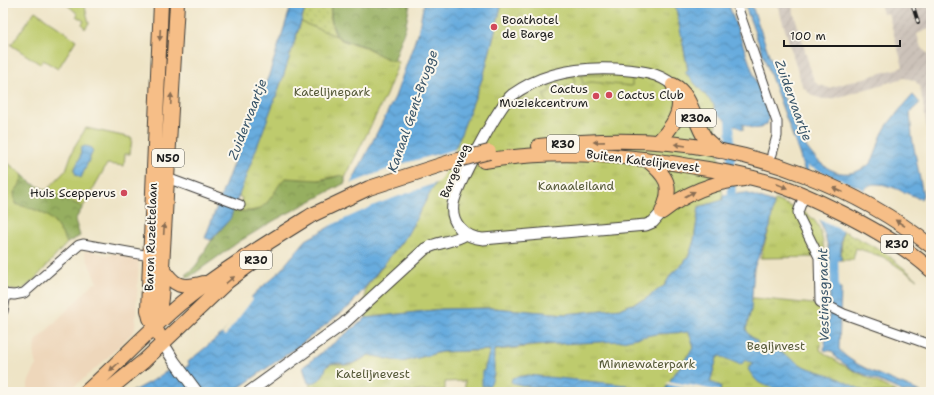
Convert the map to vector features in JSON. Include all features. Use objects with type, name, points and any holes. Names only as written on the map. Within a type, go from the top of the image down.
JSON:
[{"type":"main road","name":"Baron Ruzettelaan","points":[[161,3],[148,310],[154,327],[163,342]]},
{"type":"main road","name":"Baron Ruzettelaan","points":[[154,327],[160,312],[161,301],[177,3]]},
{"type":"main road","name":"R30a","points":[[658,142],[668,131],[677,113],[679,104],[673,85]]},
{"type":"main road","name":"R30a","points":[[673,85],[678,87],[691,104],[706,138],[719,151]]},
{"type":"main road","name":"Buiten Katelijnevest","points":[[154,327],[209,281],[230,266],[314,219],[388,188],[486,156],[541,145],[595,142],[658,142],[744,156],[808,177],[867,203],[906,227],[931,246]]},
{"type":"main road","name":"Buiten Katelijnevest","points":[[486,156],[594,154],[646,159],[722,176]]},
{"type":"main road","points":[[646,159],[664,176],[667,182],[669,196],[662,212]]},
{"type":"main road","points":[[662,212],[676,202],[722,176]]},
{"type":"main road","name":"R30","points":[[722,176],[748,177],[777,184],[804,200],[860,222],[900,245],[931,270]]},
{"type":"main road","name":"Buiten Katelijnevest","points":[[163,342],[228,281],[314,219]]},
{"type":"main road","name":"R30","points":[[162,267],[169,279],[182,286],[193,286],[209,281]]},
{"type":"main road","name":"R30","points":[[86,392],[134,349],[154,327]]},
{"type":"main road","name":"R30","points":[[106,392],[144,361],[163,342]]},
{"type":"street","points":[[736,3],[777,122],[778,136],[772,154]]},
{"type":"street","name":"Bargeweg","points":[[466,234],[455,220],[453,204],[500,108],[511,96],[551,76],[570,70],[583,69],[648,72],[665,78],[673,85]]},
{"type":"street","points":[[167,178],[240,205]]},
{"type":"street","points":[[804,200],[799,217],[819,257],[820,302],[825,306],[844,314],[931,345]]},
{"type":"street","points":[[249,392],[343,324],[430,246],[449,242],[466,234],[483,239],[641,226],[653,222],[662,212]]},
{"type":"street","points":[[3,311],[4,294],[24,293],[79,245],[83,244],[150,256]]},
{"type":"street","name":"Baron Ruzettelaan","points":[[163,342],[174,361],[197,392]]},
{"type":"shaded area","points":[[777,3],[791,3],[813,78],[817,84],[829,88],[903,67],[888,13],[883,14],[880,3],[931,3],[931,28],[917,34],[921,48],[931,56],[931,70],[927,74],[927,78],[931,104],[931,152],[920,86],[914,80],[904,78],[832,99],[823,99],[813,96],[807,91],[802,85]]},
{"type":"shaded area","points":[[89,250],[109,256],[112,253],[139,258],[135,330],[104,361],[68,392],[28,392],[28,383],[37,364],[34,357],[35,342],[93,284],[97,283],[84,252]]},
{"type":"green space","points":[[65,3],[84,3],[89,23],[85,29],[82,24],[84,21],[76,16],[78,14]]},
{"type":"green space","points":[[307,3],[332,3],[331,20],[336,36],[301,22]]},
{"type":"green space","points":[[332,3],[410,3],[406,25],[394,62],[366,47],[340,38],[334,30],[332,22]]},
{"type":"green space","name":"Kanaaleiland","points":[[502,3],[675,3],[688,71],[686,72],[714,105],[723,200],[699,207],[694,240],[690,253],[684,263],[671,274],[665,285],[644,300],[621,308],[566,314],[493,308],[442,309],[366,318],[365,289],[407,235],[457,144],[484,74]]},
{"type":"green space","points":[[35,11],[76,40],[58,69],[43,60],[40,64],[11,45]]},
{"type":"green space","name":"Katelijnepark","points":[[301,22],[336,36],[343,41],[365,47],[389,60],[399,62],[386,95],[345,178],[342,175],[318,180],[286,178],[280,183],[272,196],[261,208],[252,211],[238,211],[242,198],[238,196],[282,80]]},
{"type":"green space","points":[[603,72],[632,75],[632,86],[591,82],[583,84],[581,75],[602,75]]},
{"type":"green space","points":[[574,76],[575,83],[561,88],[557,78]]},
{"type":"green space","points":[[549,81],[550,91],[543,94],[548,104],[547,107],[528,100],[512,101],[514,98]]},
{"type":"green space","points":[[86,128],[132,138],[130,154],[125,154],[124,166],[107,164],[83,207],[47,190],[66,170],[74,147]]},
{"type":"green space","points":[[3,159],[23,175],[19,186],[14,192],[15,204],[41,212],[47,216],[57,226],[67,243],[36,278],[21,291],[3,289]]},
{"type":"green space","points":[[23,175],[31,183],[83,207],[75,220],[80,236],[67,243],[57,226],[47,216],[41,212],[15,204],[14,192],[19,186]]},
{"type":"green space","points":[[342,175],[345,178],[345,183],[275,220],[240,241],[188,278],[186,274],[198,263],[209,244],[226,223],[233,210],[246,212],[255,211],[266,202],[279,183],[286,178],[323,180]]},
{"type":"green space","points":[[776,200],[807,214],[813,219],[821,232],[825,257],[760,258],[770,227],[774,203]]},
{"type":"green space","points":[[844,231],[884,252],[917,279],[883,257],[856,248],[853,260],[841,260],[842,235]]},
{"type":"green space","name":"Begijnvest","points":[[753,298],[814,304],[827,311],[820,350],[841,364],[896,392],[720,392],[721,386],[710,382],[717,358]]},
{"type":"green space","points":[[676,332],[689,332],[694,347],[671,379],[664,392],[465,392],[465,381],[445,382],[445,390],[397,392],[309,392],[310,383],[321,378],[328,365],[354,364],[368,355],[402,362],[441,352],[497,350]]},
{"type":"water","points":[[292,3],[307,3],[282,80],[230,219],[211,240],[205,238],[244,135],[269,75]]},
{"type":"water","name":"Kanaal Gent-Brugge","points":[[424,3],[502,3],[484,74],[457,144],[407,235],[350,306],[297,347],[233,392],[131,392],[157,378],[171,368],[176,374],[189,365],[188,362],[223,333],[254,294],[278,273],[306,240],[329,227],[395,97],[418,32]]},
{"type":"water","points":[[675,3],[728,3],[769,117],[767,124],[761,128],[755,128],[743,124],[743,130],[728,122],[715,112],[714,105],[685,72],[688,70]]},
{"type":"water","points":[[744,3],[751,3],[793,123],[799,136],[809,151],[823,165],[831,170],[839,173],[848,173],[857,171],[867,166],[874,157],[880,139],[894,116],[913,95],[920,103],[910,112],[912,137],[923,195],[921,199],[886,185],[874,184],[868,186],[858,197],[846,222],[841,238],[841,260],[829,260],[828,246],[799,153]]},
{"type":"water","points":[[85,146],[90,147],[93,151],[81,178],[76,175],[74,170],[80,158],[81,148]]},
{"type":"water","points":[[746,193],[774,203],[770,227],[754,268],[751,310],[746,329],[749,335],[758,342],[754,348],[759,351],[763,345],[780,352],[805,367],[833,376],[866,392],[810,392],[779,389],[758,382],[748,369],[753,363],[745,360],[741,365],[720,356],[717,358],[710,382],[721,386],[720,392],[664,392],[671,379],[694,347],[689,332],[656,334],[622,341],[536,345],[494,350],[494,373],[489,386],[482,386],[482,371],[484,371],[490,350],[441,352],[402,362],[369,355],[354,363],[344,365],[340,363],[331,363],[326,367],[324,374],[318,381],[308,383],[303,367],[366,318],[442,309],[493,308],[566,314],[621,308],[644,300],[665,285],[671,274],[684,263],[690,253],[694,240],[699,207],[723,200],[723,195]]},
{"type":"water","points":[[830,289],[841,289],[839,349],[854,362],[865,368],[921,392],[904,392],[852,369],[836,358],[832,351],[824,350],[829,317]]},
{"type":"water","points":[[528,375],[627,385],[625,392],[616,392],[530,387],[511,382],[512,378]]},
{"type":"pier","points":[[715,112],[728,122],[743,130],[743,132],[727,124],[715,115]]},
{"type":"pier","points":[[457,149],[439,182],[377,204],[321,230],[328,225],[347,185],[401,164]]},
{"type":"pier","points":[[808,166],[865,190],[855,208],[845,232],[818,219],[809,190]]},
{"type":"pier","points":[[249,296],[253,299],[225,336],[222,334]]},
{"type":"pier","points":[[668,381],[720,392],[704,392],[666,384]]},
{"type":"waterway","points":[[730,113],[732,203]]},
{"type":"waterway","name":"Vestingsgracht","points":[[834,250],[835,298]]},
{"type":"railway","points":[[912,3],[918,22]]},
{"type":"place","name":"Boathotel de Barge","points":[[494,27]]},
{"type":"place","name":"Cactus Club","points":[[609,95]]},
{"type":"place","name":"Cactus Muziekcentrum","points":[[596,96]]},
{"type":"place","name":"Huis Scepperus","points":[[124,193]]},
{"type":"water label","name":"Zuidervaartje","points":[[794,100]]},
{"type":"water label","name":"Zuidervaartje","points":[[247,119]]},
{"type":"park label","name":"Minnewaterpark","points":[[647,364]]},
{"type":"park label","name":"Katelijnevest","points":[[373,374]]}]
